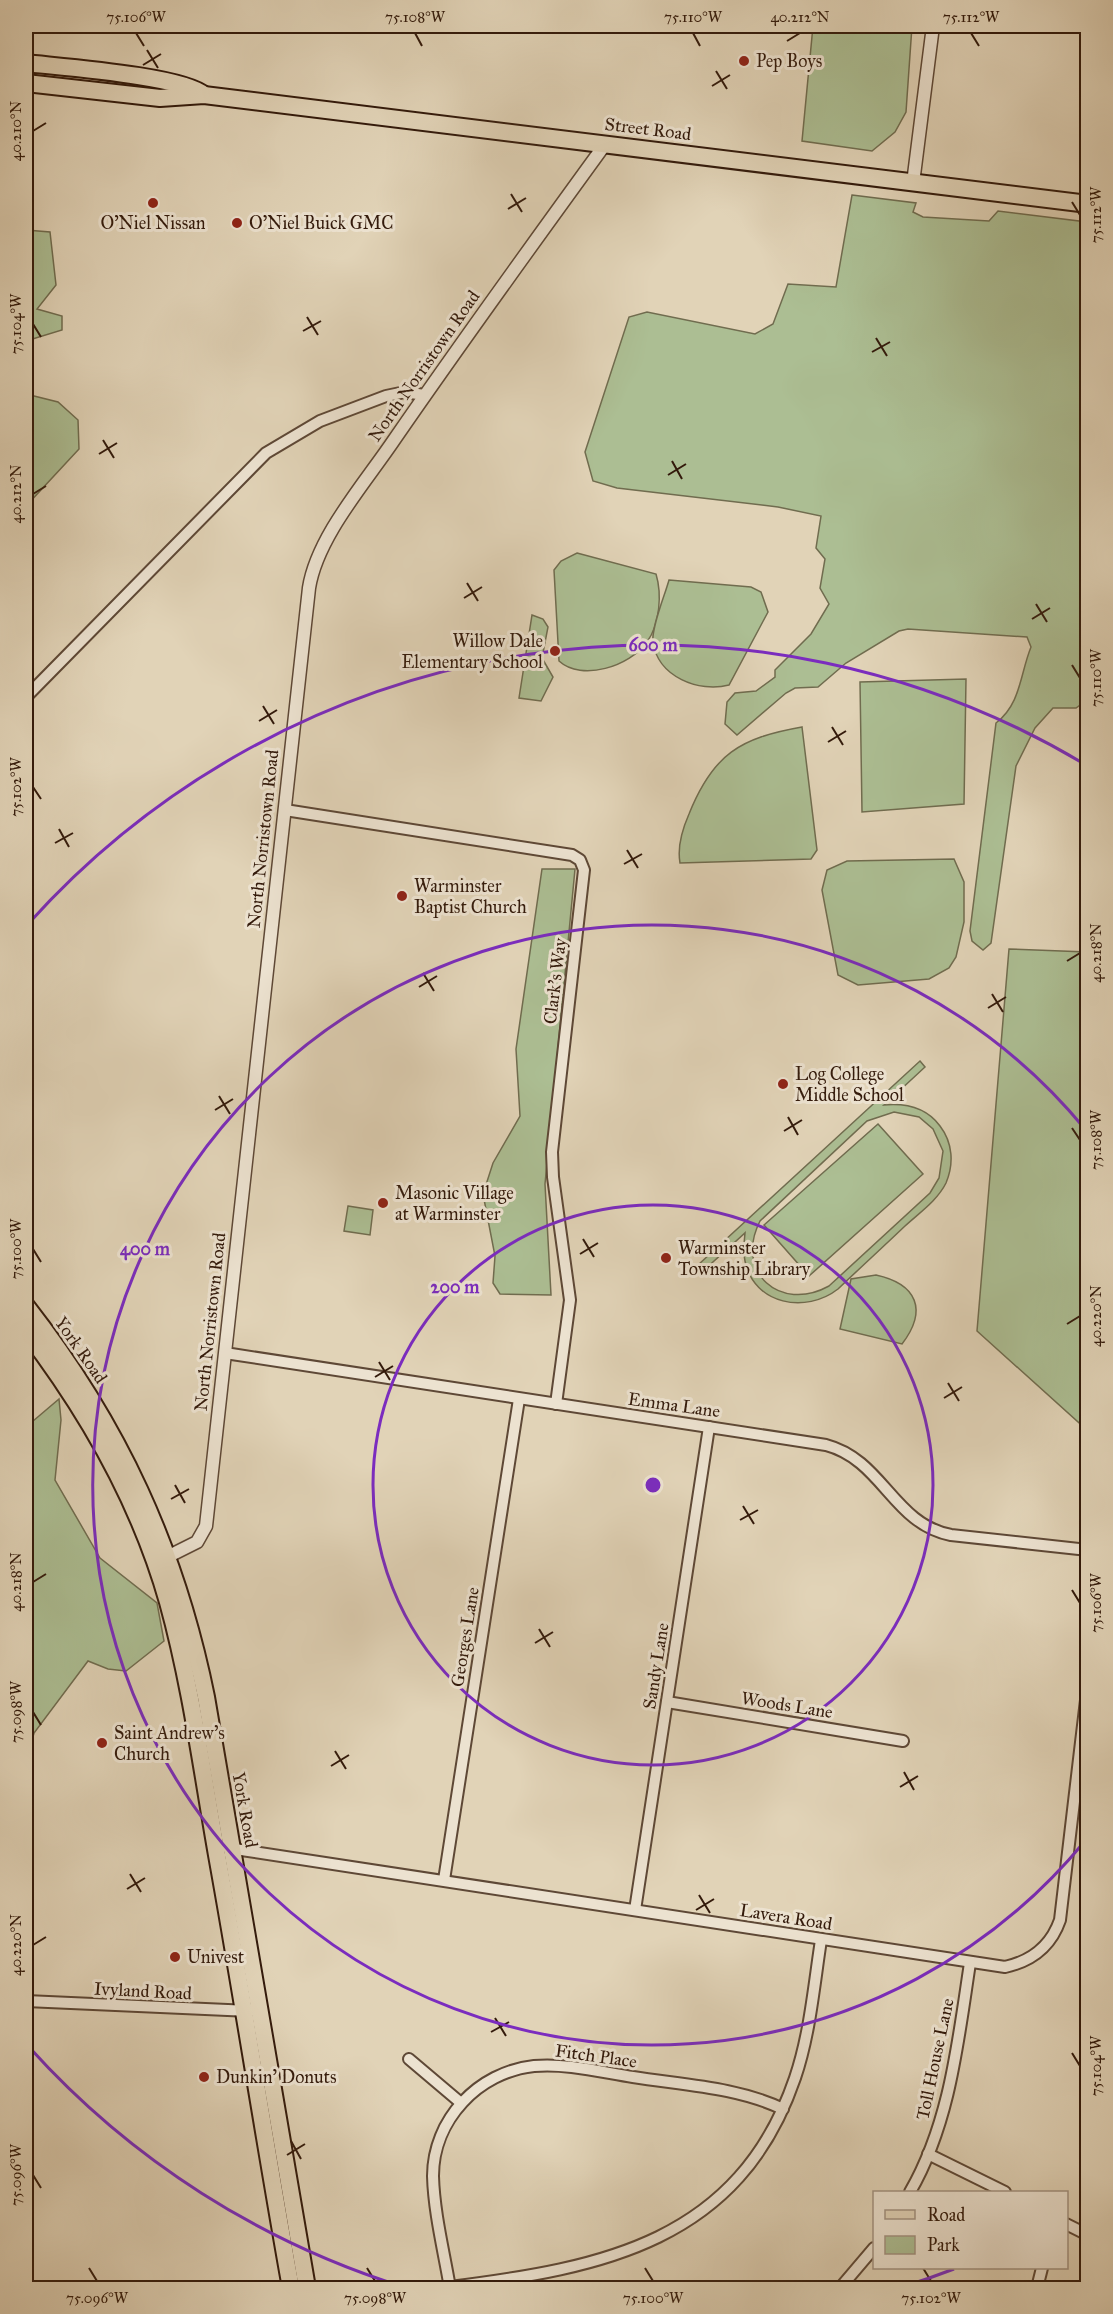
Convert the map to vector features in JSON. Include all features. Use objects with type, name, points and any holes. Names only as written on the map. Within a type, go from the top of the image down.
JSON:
[{"type":"main road","name":"Street Road","points":[[26,63],[172,81],[197,88],[204,95]]},
{"type":"main road","name":"Street Road","points":[[26,83],[159,98],[204,95],[1088,204]]},
{"type":"main road","name":"York Road","points":[[26,1306],[78,1377],[105,1421],[136,1481],[161,1560]]},
{"type":"main road","name":"York Road","points":[[26,1331],[62,1380],[98,1437],[161,1560],[191,1627],[200,1665],[224,1848],[252,2011],[307,2289]]},
{"type":"main road","name":"York Road","points":[[252,2011],[291,2289]]},
{"type":"street","points":[[913,183],[933,26]]},
{"type":"street","name":"North Norristown Road","points":[[161,1560],[197,1542],[206,1526],[309,588],[315,564],[328,538],[424,395],[606,143]]},
{"type":"street","points":[[26,697],[267,453],[320,421],[375,400],[405,392],[424,395]]},
{"type":"street","name":"Clark's Way","points":[[285,810],[572,855],[583,864],[578,928],[552,1152],[553,1177],[570,1300],[556,1404]]},
{"type":"street","name":"Emma Lane","points":[[225,1353],[826,1445],[847,1452],[872,1472],[909,1516],[938,1533],[1088,1550]]},
{"type":"street","name":"Georges Lane","points":[[444,1880],[519,1399]]},
{"type":"street","name":"Sandy Lane","points":[[635,1910],[709,1427]]},
{"type":"street","name":"Lavera Road","points":[[224,1848],[1005,1967],[1024,1962],[1043,1948],[1057,1928],[1063,1900],[1088,1683]]},
{"type":"street","name":"Woods Lane","points":[[667,1701],[903,1741]]},
{"type":"street","points":[[450,2288],[598,2262],[645,2245],[669,2233],[706,2207],[733,2182],[759,2149],[783,2109],[802,2058],[821,1940]]},
{"type":"street","name":"Toll House Lane","points":[[911,2191],[928,2154],[950,2085],[970,1963]]},
{"type":"street","name":"Ivyland Road","points":[[26,2001],[252,2011]]},
{"type":"street","points":[[409,2059],[461,2103]]},
{"type":"street","name":"Fitch Place","points":[[450,2288],[434,2176],[442,2135],[461,2103],[475,2089],[502,2074],[525,2067],[550,2065],[743,2094],[783,2109]]},
{"type":"street","points":[[928,2154],[1001,2191]]},
{"type":"street","points":[[1068,2225],[1088,2235]]},
{"type":"street","points":[[840,2289],[873,2249]]},
{"type":"street","points":[[1037,2289],[1042,2269]]},
{"type":"green space","points":[[813,26],[912,26],[906,112],[895,132],[872,151],[802,141]]},
{"type":"green space","points":[[852,195],[916,203],[913,212],[923,217],[989,221],[998,211],[1087,222],[1087,700],[1076,708],[1053,708],[1035,728],[1016,766],[991,943],[983,950],[972,941],[970,931],[996,723],[1010,707],[1019,688],[1031,647],[1027,637],[908,629],[899,631],[846,663],[818,687],[795,688],[786,693],[737,735],[725,724],[727,702],[735,693],[756,691],[775,677],[775,670],[811,634],[829,604],[820,588],[825,559],[816,548],[821,516],[778,507],[617,488],[593,481],[585,452],[629,317],[647,312],[755,334],[773,324],[788,284],[836,287]]},
{"type":"green space","points":[[26,230],[50,232],[56,285],[37,309],[62,316],[62,330],[26,341]]},
{"type":"green space","points":[[26,394],[58,402],[78,420],[79,449],[26,506]]},
{"type":"green space","points":[[577,553],[656,574],[659,591],[659,609],[655,627],[647,642],[639,651],[618,664],[592,671],[569,667],[559,661],[554,570],[561,561]]},
{"type":"green space","points":[[669,580],[751,587],[761,592],[768,612],[729,685],[705,687],[682,680],[663,665],[656,654],[653,642],[654,629]]},
{"type":"green space","points":[[532,615],[543,619],[548,627],[542,658],[553,677],[541,701],[519,698]]},
{"type":"green space","points":[[966,679],[964,804],[862,812],[860,682]]},
{"type":"green space","points":[[802,727],[817,850],[811,859],[680,863],[680,844],[686,820],[698,793],[719,763],[731,752],[745,744],[780,731]]},
{"type":"green space","points":[[954,859],[964,882],[964,922],[956,957],[949,968],[929,979],[858,985],[838,975],[822,890],[827,870],[847,861]]},
{"type":"green space","points":[[542,869],[575,869],[545,1184],[551,1295],[500,1294],[493,1283],[495,1256],[483,1194],[493,1163],[520,1116],[516,1049]]},
{"type":"green space","points":[[1009,949],[1087,952],[1087,1430],[977,1331]]},
{"type":"green space","points":[[920,1061],[925,1067],[884,1105],[908,1106],[922,1110],[940,1126],[948,1139],[951,1154],[946,1183],[933,1201],[838,1289],[825,1297],[797,1303],[770,1296],[750,1276],[744,1258],[745,1233],[703,1271],[698,1265]],"holes":[[[894,1112],[919,1117],[933,1129],[943,1151],[939,1178],[930,1193],[829,1286],[811,1293],[794,1294],[779,1291],[766,1283],[757,1271],[753,1256],[753,1240],[760,1221],[867,1121]]]},
{"type":"green space","points":[[878,1124],[923,1174],[809,1276],[764,1225]]},
{"type":"green space","points":[[348,1206],[373,1210],[370,1235],[344,1231]]},
{"type":"green space","points":[[876,1275],[901,1285],[914,1300],[915,1320],[902,1344],[840,1329],[851,1279]]},
{"type":"green space","points":[[59,1399],[61,1420],[55,1480],[100,1558],[157,1603],[164,1641],[126,1671],[108,1669],[88,1661],[34,1733],[26,1762],[26,1427]]},
{"type":"place","name":"Pep Boys","points":[[744,61]]},
{"type":"place","name":"O'Niel Nissan","points":[[153,203]]},
{"type":"place","name":"O'Niel Buick GMC","points":[[237,223]]},
{"type":"place","name":"Willow Dale Elementary School","points":[[555,651]]},
{"type":"place","name":"Warminster Baptist Church","points":[[402,896]]},
{"type":"place","name":"Log College Middle School","points":[[783,1084]]},
{"type":"place","name":"Masonic Village at Warminster","points":[[383,1203]]},
{"type":"place","name":"Warminster Township Library","points":[[666,1258]]},
{"type":"place","name":"Saint Andrew's Church","points":[[102,1743]]},
{"type":"place","name":"Univest","points":[[175,1957]]},
{"type":"place","name":"Dunkin' Donuts","points":[[204,2077]]}]
